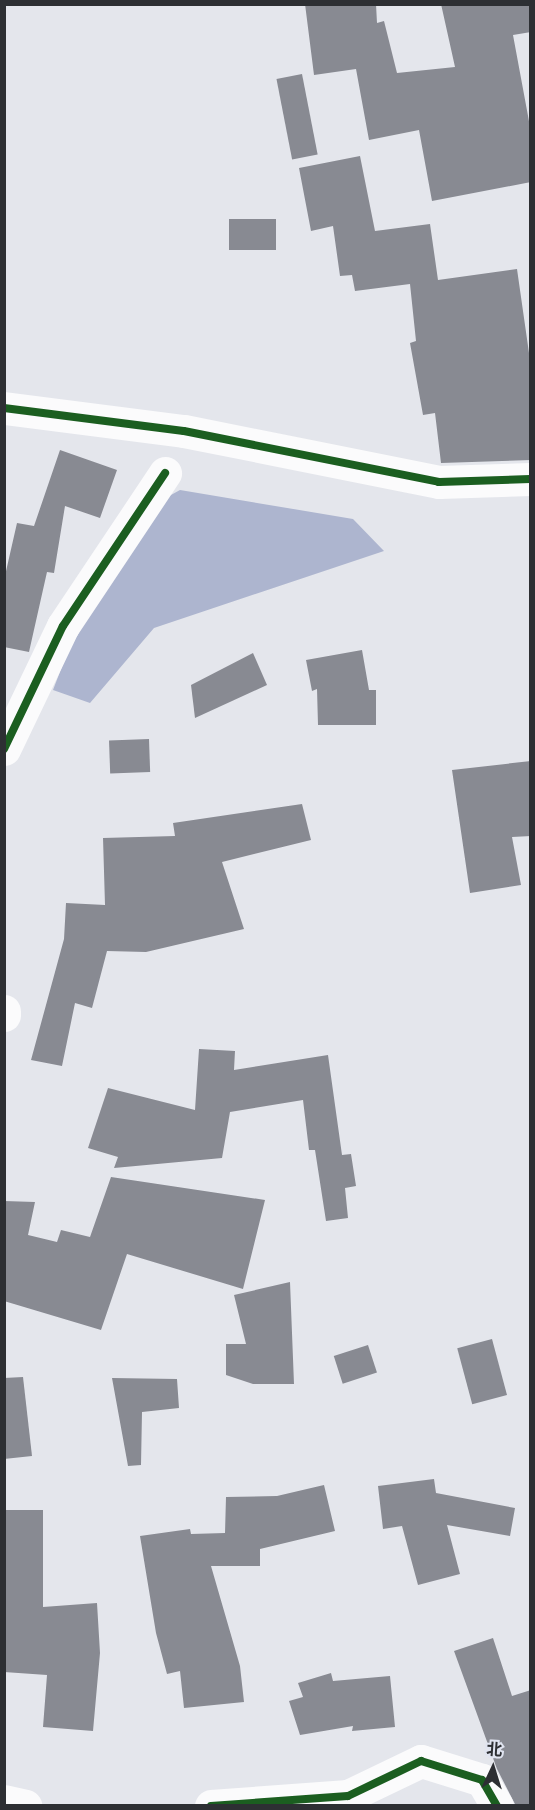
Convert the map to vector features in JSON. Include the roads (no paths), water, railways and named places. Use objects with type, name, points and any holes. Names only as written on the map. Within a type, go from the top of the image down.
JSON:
[{"type":"street","points":[[4,408],[184,431],[439,482],[531,479]]},
{"type":"street","points":[[4,749],[63,626],[165,473]]},
{"type":"street","points":[[211,1806],[348,1796],[422,1761],[483,1780],[497,1806]]},
{"type":"street","points":[[4,1801],[25,1806]]},
{"type":"water","points":[[180,490],[353,519],[384,551],[154,628],[90,703],[53,690],[68,651],[151,506]]}]
